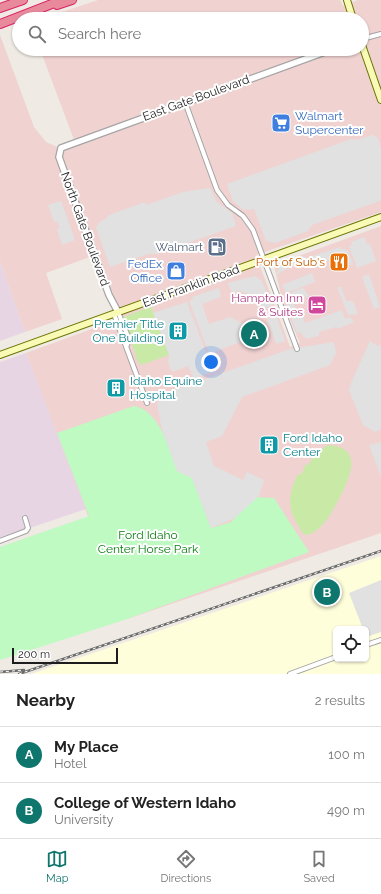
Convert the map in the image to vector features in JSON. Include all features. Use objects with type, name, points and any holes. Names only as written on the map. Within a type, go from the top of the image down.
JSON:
[{"type":"highway","points":[[0,8],[23,0]]},
{"type":"highway","points":[[37,11],[62,0]]},
{"type":"highway","points":[[34,12],[72,0]]},
{"type":"highway","points":[[0,24],[12,20]]},
{"type":"main road","points":[[347,0],[351,12]]},
{"type":"main road","points":[[366,56],[381,100]]},
{"type":"main road","name":"East Franklin Road","points":[[0,355],[115,311],[265,260],[381,217]]},
{"type":"street","points":[[369,37],[381,34]]},
{"type":"street","name":"East Gate Boulevard","points":[[59,150],[63,146],[314,56]]},
{"type":"street","points":[[185,102],[218,190],[228,205],[243,216],[251,226],[265,260],[296,350]]},
{"type":"street","name":"North Gate Boulevard","points":[[59,150],[59,156],[115,311]]},
{"type":"street","points":[[115,311],[128,340],[127,346],[147,403]]},
{"type":"street","points":[[0,541],[26,531],[28,528],[25,518]]},
{"type":"street","points":[[369,644],[381,640]]},
{"type":"street","points":[[290,674],[333,658]]},
{"type":"shaded area","points":[[98,0],[340,0],[343,6],[358,0],[381,0],[381,212],[256,255],[290,347],[300,343],[283,303],[274,265],[381,226],[381,533],[127,619],[26,353],[122,318],[98,254],[46,273],[62,319],[25,332],[0,261],[0,35],[34,127],[46,142],[64,150],[76,145],[43,56],[369,56],[369,12],[62,12]]},
{"type":"shaded area","points":[[372,135],[378,138],[381,148],[381,200],[377,202],[312,225],[308,231],[275,243],[266,241],[254,209],[244,210],[233,201],[227,184],[351,139],[357,140]]},
{"type":"shaded area","points":[[210,188],[216,201],[232,213],[236,226],[156,254],[148,254],[110,267],[96,227],[101,221],[106,219],[109,215],[145,202],[146,205],[183,192]]},
{"type":"shaded area","points":[[61,201],[75,240],[62,245],[57,229],[60,228],[57,221],[54,222],[48,205]]},
{"type":"shaded area","points":[[364,237],[367,244],[370,244],[376,261],[357,268],[349,246],[352,245],[351,242]]},
{"type":"shaded area","points":[[340,247],[341,249],[348,250],[353,264],[350,266],[345,254],[317,265],[313,256]]},
{"type":"shaded area","points":[[302,256],[306,258],[276,275],[281,263]]},
{"type":"shaded area","points":[[0,261],[25,332],[0,341]]},
{"type":"shaded area","points":[[312,273],[315,282],[286,293],[282,285]]},
{"type":"shaded area","points":[[369,274],[380,307],[374,309],[362,277]]},
{"type":"shaded area","points":[[255,276],[262,281],[272,305],[263,309],[259,298],[240,291],[232,293],[228,283]]},
{"type":"shaded area","points":[[337,287],[341,287],[346,301],[353,301],[358,314],[348,315]]},
{"type":"shaded area","points":[[219,288],[221,297],[202,304],[209,324],[230,317],[243,324],[248,339],[209,354],[189,301],[193,300],[192,297]]},
{"type":"shaded area","points":[[303,288],[309,296],[294,301],[291,292]]},
{"type":"shaded area","points":[[187,302],[213,371],[194,379],[188,366],[172,372],[168,362],[169,355],[153,313]]},
{"type":"shaded area","points":[[293,303],[297,313],[301,312],[305,323],[342,310],[345,319],[350,317],[354,322],[337,329],[336,327],[319,332],[319,336],[306,339],[300,332],[297,333],[286,304]]},
{"type":"shaded area","points":[[276,315],[285,341],[276,344],[267,319]]},
{"type":"shaded area","points":[[370,341],[378,346],[381,345],[381,429],[375,432],[363,425],[349,390]]},
{"type":"shaded area","points":[[334,342],[336,353],[330,365],[242,397],[222,436],[206,442],[214,466],[243,480],[247,472],[264,480],[259,496],[235,518],[211,528],[192,478],[177,471],[162,430],[157,404],[163,394],[290,349]]},
{"type":"shaded area","points":[[26,353],[86,509],[0,538],[0,362]]},
{"type":"shaded area","points":[[381,442],[381,477],[369,445]]},
{"type":"shaded area","points":[[381,556],[381,674],[31,674]]},
{"type":"shaded area","points":[[381,580],[381,632],[369,636],[369,626],[362,626],[349,593]]},
{"type":"green space","points":[[151,306],[169,355],[141,365],[137,360],[124,317]]},
{"type":"green space","name":"Ford Idaho Center Horse Park","points":[[134,406],[143,409],[151,415],[167,442],[177,471],[192,478],[211,528],[231,522],[253,497],[274,498],[309,552],[127,619],[0,660],[0,547],[89,516],[57,433]]},
{"type":"green space","points":[[328,445],[339,447],[346,451],[350,456],[351,471],[341,495],[327,520],[317,530],[305,535],[294,518],[290,506],[291,493],[298,474],[301,475],[306,464],[308,465],[317,452]]},
{"type":"railway","points":[[19,674],[381,551]]},
{"type":"railway","points":[[0,672],[24,670]]},
{"type":"place","name":"Walmart Supercenter","points":[[281,123]]},
{"type":"place","name":"Walmart","points":[[217,247]]},
{"type":"place","name":"Port of Sub's","points":[[339,262]]},
{"type":"place","name":"FedEx Office","points":[[176,271]]},
{"type":"place","name":"Hampton Inn & Suites","points":[[317,305]]},
{"type":"place","name":"Premier Title One Building","points":[[178,331]]},
{"type":"place","name":"My Place","points":[[254,334]]},
{"type":"place","name":"Idaho Equine Hospital","points":[[116,388]]},
{"type":"place","name":"Ford Idaho Center","points":[[269,445]]},
{"type":"place","name":"College of Western Idaho","points":[[327,592]]}]
